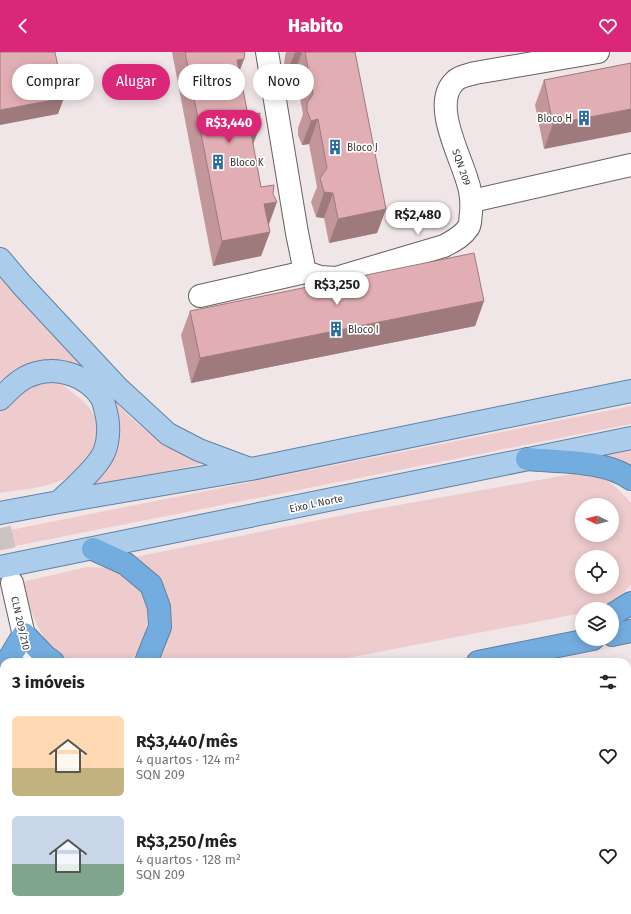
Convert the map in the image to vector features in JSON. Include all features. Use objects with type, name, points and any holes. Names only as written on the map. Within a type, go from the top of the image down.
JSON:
[{"type":"highway","points":[[527,459],[597,465],[624,473],[631,479]]},
{"type":"highway","points":[[93,549],[126,564],[151,585],[159,607],[160,627],[148,658]]},
{"type":"highway","points":[[619,611],[631,603]]},
{"type":"highway","points":[[619,634],[631,632]]},
{"type":"highway","points":[[9,658],[24,634],[48,658]]},
{"type":"highway","points":[[559,646],[575,637]]},
{"type":"highway","points":[[498,658],[575,643]]},
{"type":"main road","points":[[0,259],[22,285],[118,387],[168,434],[199,450],[251,469]]},
{"type":"main road","points":[[0,399],[16,383],[36,373],[51,371],[65,373],[82,379],[92,386],[102,397],[109,420],[105,451],[92,469],[59,502]]},
{"type":"main road","points":[[0,513],[251,469],[631,391]]},
{"type":"main road","name":"Eixo L Norte","points":[[6,575],[93,549],[631,438]]},
{"type":"street","points":[[200,296],[305,272],[296,233],[267,52]]},
{"type":"street","name":"SQN 209","points":[[305,272],[320,277],[336,278],[444,246],[458,239],[470,227],[472,201],[468,180],[455,147],[447,120],[445,104],[449,90],[455,81],[462,77],[558,55],[598,52]]},
{"type":"street","points":[[472,201],[631,165]]},
{"type":"street","name":"CLN 209/210","points":[[6,575],[24,634],[29,658]]},
{"type":"shaded area","points":[[0,271],[134,421],[152,435],[201,464],[88,488],[112,410],[36,363],[15,369],[0,381]]},
{"type":"shaded area","points":[[50,381],[58,383],[65,386],[83,401],[89,407],[95,418],[97,425],[96,441],[90,456],[85,463],[65,479],[38,487],[0,493],[0,409],[34,382]]},
{"type":"shaded area","points":[[631,406],[631,424],[0,549],[0,532]]},
{"type":"shaded area","points":[[631,450],[631,466],[615,458],[604,455]]},
{"type":"shaded area","points":[[572,474],[586,475],[607,481],[620,491],[631,503],[631,584],[625,592],[612,602],[575,602],[575,614],[347,658],[156,658],[163,643],[130,558],[354,513]]},
{"type":"shaded area","points":[[87,567],[108,568],[117,571],[137,585],[147,606],[148,617],[144,641],[137,654],[132,658],[59,658],[42,634],[18,583]]},
{"type":"building","points":[[0,52],[55,52],[57,64],[12,64],[12,100],[53,100],[0,110]]},
{"type":"building","points":[[185,52],[245,52],[244,59],[237,60],[238,64],[187,64]]},
{"type":"building","name":"Bloco J","points":[[305,52],[355,52],[386,209],[338,219],[333,193],[324,192],[320,178],[327,168],[318,119],[311,121],[307,111],[307,103],[309,100],[314,100],[314,64],[307,64]]},
{"type":"building","points":[[631,63],[631,109],[553,124],[544,80]]},
{"type":"building","points":[[194,100],[245,100],[248,115],[260,113],[258,131],[251,133],[261,187],[274,185],[273,194],[277,202],[264,204],[270,232],[222,241]]},
{"type":"building","points":[[474,253],[484,301],[200,358],[190,311]]},
{"type":"tunnel","points":[[0,528],[12,583]]},
{"type":"place","name":"Bloco H","points":[[584,118]]},
{"type":"place","name":"Bloco J","points":[[335,147]]},
{"type":"place","name":"Bloco K","points":[[218,162]]},
{"type":"place","name":"Bloco I","points":[[336,329]]}]
